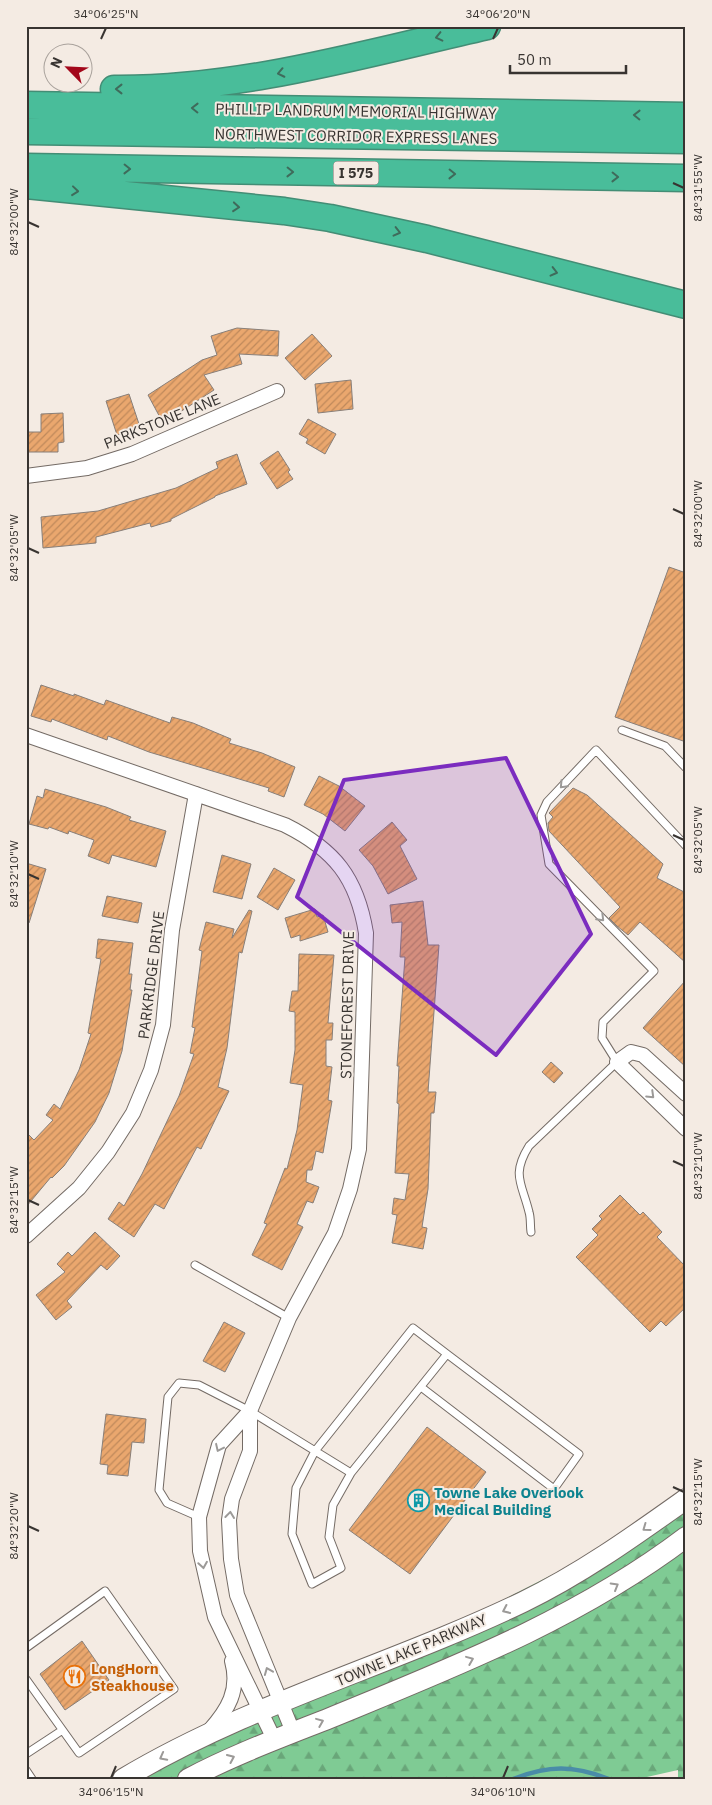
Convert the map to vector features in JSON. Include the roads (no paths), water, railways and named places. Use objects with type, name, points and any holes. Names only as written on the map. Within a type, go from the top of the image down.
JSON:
[{"type":"highway","points":[[26,87],[145,89],[237,82],[487,26]]},
{"type":"highway","name":"PHILLIP LANDRUM MEMORIAL HIGHWAY","points":[[26,105],[686,116]]},
{"type":"highway","name":"NORTHWEST CORRIDOR EXPRESS LANES","points":[[26,130],[686,140]]},
{"type":"highway","name":"I 575","points":[[26,167],[686,178]]},
{"type":"highway","points":[[26,185],[284,211],[330,218],[418,237],[686,305]]},
{"type":"main road","name":"TOWNE LAKE PARKWAY","points":[[123,1779],[203,1737],[281,1703],[412,1651],[525,1601],[623,1544],[686,1499]]},
{"type":"main road","name":"TOWNE LAKE PARKWAY","points":[[188,1779],[274,1739],[482,1656],[530,1633],[624,1581],[686,1537]]},
{"type":"street","name":"PARKSTONE LANE","points":[[26,476],[87,468],[132,454],[276,391]]},
{"type":"street","name":"STONEFOREST DRIVE","points":[[26,735],[285,825],[308,837],[327,851],[342,868],[354,888],[362,910],[366,933],[359,1149],[350,1189],[335,1233],[290,1318],[250,1411],[219,1445],[199,1517],[200,1552],[215,1617],[274,1739]]},
{"type":"street","name":"PARKRIDGE DRIVE","points":[[26,1236],[79,1188],[108,1152],[133,1113],[151,1070],[163,1025],[172,930],[196,794]]},
{"type":"street","points":[[685,1128],[617,1062],[631,1052],[643,1055],[686,1094]]},
{"type":"street","name":"STONEFOREST DRIVE","points":[[250,1411],[250,1451],[232,1499],[229,1520],[230,1559],[238,1595],[293,1732]]},
{"type":"street","points":[[203,1737],[221,1718],[233,1695],[235,1685],[234,1666],[229,1648]]},
{"type":"lane","points":[[622,730],[665,746],[686,768]]},
{"type":"lane","points":[[531,1232],[530,1213],[520,1186],[518,1170],[521,1159],[529,1146],[617,1062],[602,1038],[603,1022],[654,972],[549,864],[541,815],[547,802],[596,750],[686,846]]},
{"type":"lane","points":[[195,1265],[290,1318]]},
{"type":"lane","points":[[421,1387],[554,1489],[579,1454],[447,1354],[412,1328],[315,1451],[296,1488],[292,1534],[312,1584],[341,1568],[328,1537],[334,1505],[351,1473],[447,1354]]},
{"type":"lane","points":[[199,1517],[167,1503],[160,1490],[168,1397],[179,1383],[199,1385],[250,1411],[351,1473]]},
{"type":"lane","points":[[26,1648],[105,1590],[174,1689],[79,1753],[61,1731],[26,1679]]},
{"type":"lane","points":[[26,1754],[61,1731]]},
{"type":"lane","points":[[26,1770],[32,1779]]},
{"type":"waterway","points":[[513,1779],[550,1769],[584,1771],[609,1779]]},
{"type":"place","name":"Towne Lake Overlook Medical Building","points":[[418,1501]]},
{"type":"place","name":"LongHorn Steakhouse","points":[[75,1677]]}]
